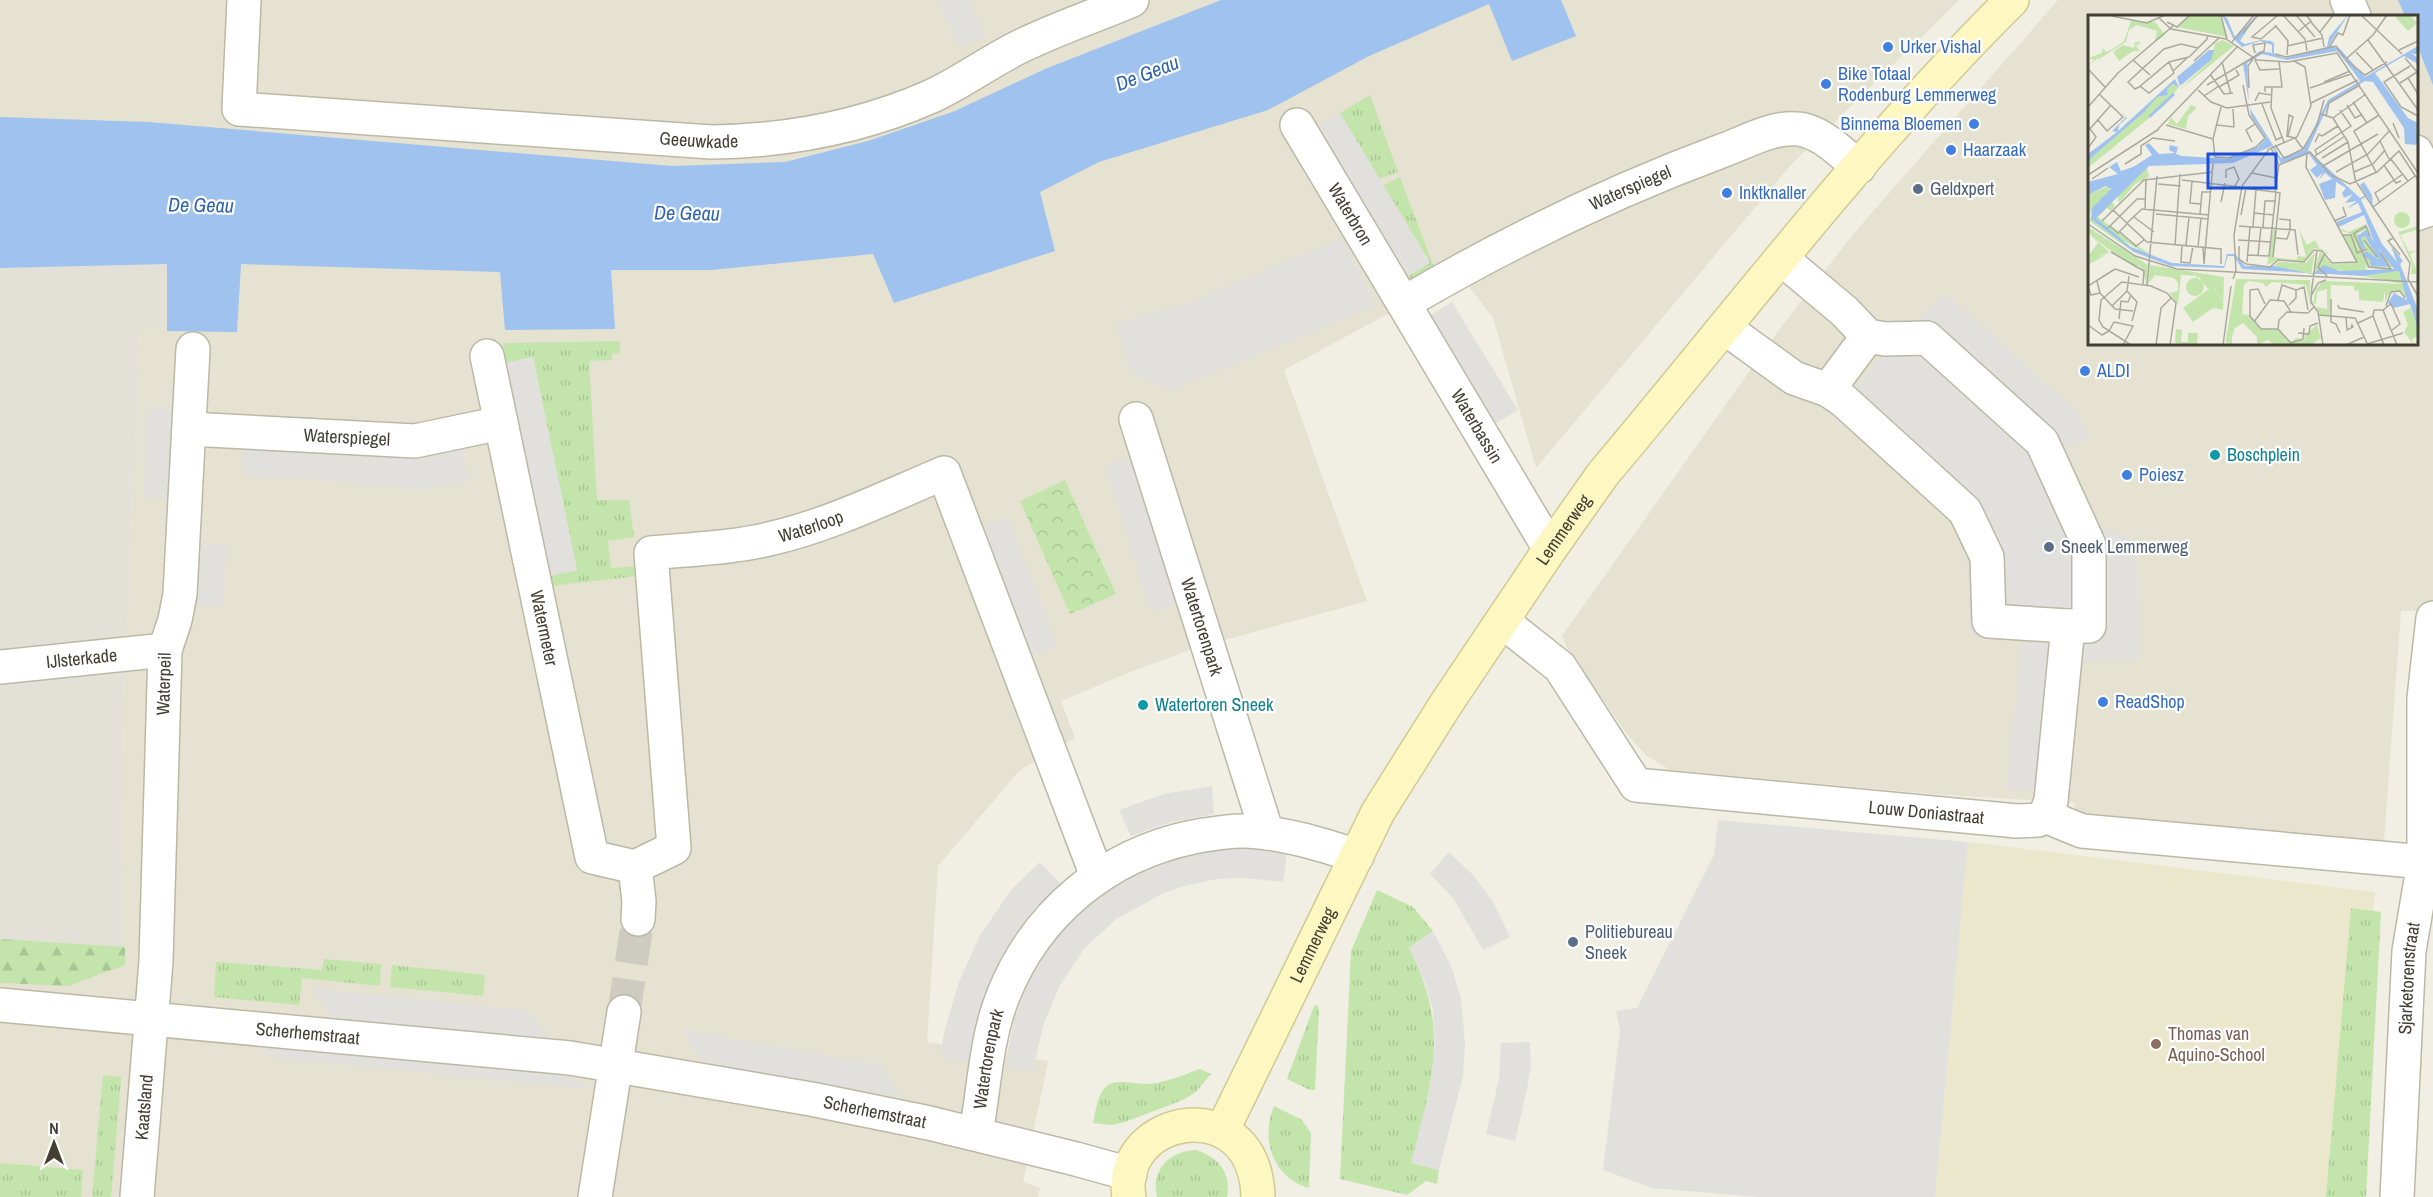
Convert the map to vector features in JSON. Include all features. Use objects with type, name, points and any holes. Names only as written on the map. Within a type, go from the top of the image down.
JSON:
[{"type":"main road","name":"Lemmerweg","points":[[1222,1131],[1378,812],[1446,704],[1602,474],[1859,168],[1971,40],[2012,0]]},
{"type":"main road","points":[[1130,1186],[1135,1161],[1143,1148],[1165,1130],[1194,1125],[1208,1126],[1222,1131],[1240,1144],[1253,1164],[1257,1178],[1258,1197]]},
{"type":"street","name":"Geeuwkade","points":[[244,0],[239,109],[690,141],[754,141],[789,137],[867,119],[929,97],[1019,47],[1132,0]]},
{"type":"street","points":[[2347,0],[2354,15]]},
{"type":"street","name":"Waterbron","points":[[1297,125],[1404,303]]},
{"type":"street","name":"Waterspiegel","points":[[1404,303],[1454,273],[1552,223],[1676,168],[1777,131],[1788,129],[1808,131],[1818,136],[1859,168]]},
{"type":"street","points":[[2418,156],[2433,188]]},
{"type":"street","points":[[2418,213],[2433,208]]},
{"type":"street","points":[[1725,328],[1794,378],[1828,390],[1843,400],[1965,511],[1987,557],[1989,621],[2089,626],[2089,545],[2042,442],[1927,338],[1885,339],[1868,336],[1844,311],[1782,259]]},
{"type":"street","name":"Waterbassin","points":[[1404,303],[1550,549]]},
{"type":"street","points":[[1828,390],[1868,336]]},
{"type":"street","name":"Waterpeil","points":[[153,1019],[165,650],[175,620],[180,594],[193,349]]},
{"type":"street","name":"Watermeter","points":[[487,356],[592,857],[635,867]]},
{"type":"street","name":"Watertorenpark","points":[[1136,419],[1267,833]]},
{"type":"street","name":"Waterspiegel","points":[[189,429],[415,441],[501,423]]},
{"type":"street","name":"Waterloop","points":[[635,867],[674,848],[651,553],[730,546],[775,538],[824,522],[944,472],[1097,876]]},
{"type":"street","name":"Sjarketorenstraat","points":[[2397,1197],[2409,951],[2424,862],[2424,698],[2433,618]]},
{"type":"street","name":"Louw Doniastraat","points":[[1502,621],[1560,667],[1636,785],[2017,821],[2038,820],[2045,816]]},
{"type":"street","points":[[2068,626],[2051,801],[2045,816],[2082,831],[2424,862]]},
{"type":"street","name":"IJlsterkade","points":[[0,667],[165,650]]},
{"type":"street","name":"Watertorenpark","points":[[976,1134],[991,1044],[1002,998],[1014,972],[1027,947],[1048,921],[1097,876],[1140,853],[1176,840],[1219,832],[1267,833],[1311,840],[1357,856]]},
{"type":"street","points":[[635,867],[639,901],[638,919]]},
{"type":"street","name":"Scherhemstraat","points":[[0,1005],[570,1058],[616,1065],[811,1099],[976,1134],[1130,1186]]},
{"type":"street","points":[[595,1197],[624,1012]]},
{"type":"street","name":"Kaatsland","points":[[137,1197],[153,1019]]},
{"type":"shaded area","points":[[0,0],[1251,0],[806,172],[0,149]]},
{"type":"shaded area","points":[[938,0],[969,0],[986,36],[960,47]]},
{"type":"shaded area","points":[[1459,0],[1959,0],[1790,166],[1536,468],[1493,318],[1460,275],[1284,370],[1367,601],[1195,648],[1061,701],[1075,738],[1020,770],[938,866],[927,1042],[1048,1061],[1023,1182],[1040,1188],[1038,1197],[0,1197],[0,960],[121,956],[124,700],[140,327],[180,327],[181,247],[708,251]]},
{"type":"shaded area","points":[[2058,0],[2410,0],[2417,15],[2088,15],[2088,345],[2418,345],[2418,18],[2433,51],[2433,610],[2401,611],[2384,842],[2074,815],[2075,803],[1932,794],[1670,770],[1647,756],[1627,734],[1567,648],[1562,636],[1775,335],[1854,233]]},
{"type":"shaded area","points":[[1340,113],[1430,263],[1405,278],[1315,128]]},
{"type":"shaded area","points":[[1341,238],[1359,269],[1373,307],[1169,391],[1131,372],[1115,324],[1193,301]]},
{"type":"shaded area","points":[[181,247],[180,327],[140,327],[124,700],[121,956],[0,960],[0,248]]},
{"type":"shaded area","name":"Sneek Lemmerweg","points":[[1945,293],[2078,413],[2089,438],[2063,450],[2097,525],[2136,540],[2139,659],[2092,660],[2082,665],[2071,760],[2038,757],[2035,791],[2006,789],[2023,641],[1971,636],[1966,555],[1953,525],[1907,478],[1832,417],[1881,356]]},
{"type":"shaded area","points":[[1452,302],[1518,410],[1493,425],[1427,317]]},
{"type":"shaded area","points":[[533,357],[577,570],[549,576],[504,363]]},
{"type":"shaded area","points":[[145,408],[174,409],[169,500],[144,498]]},
{"type":"shaded area","points":[[243,446],[462,446],[469,481],[425,490],[242,476]]},
{"type":"shaded area","points":[[1133,457],[1179,604],[1151,612],[1105,465]]},
{"type":"shaded area","points":[[1008,517],[1057,646],[1030,656],[980,528]]},
{"type":"shaded area","points":[[200,543],[227,545],[223,606],[196,604]]},
{"type":"shaded area","points":[[1212,786],[1214,814],[1172,822],[1131,836],[1119,810],[1164,794]]},
{"type":"shaded area","points":[[1718,820],[1968,842],[1935,1197],[1759,1197],[1652,1188],[1603,1170],[1620,1030],[1616,1011],[1637,1008],[1714,855]]},
{"type":"shaded area","name":"Thomas van Aquino-School","points":[[1968,842],[2375,892],[2351,1197],[1935,1197]]},
{"type":"shaded area","points":[[1244,848],[1287,853],[1283,882],[1244,878],[1217,879],[1184,886],[1162,894],[1116,919],[1084,949],[1060,985],[1043,1026],[1033,1072],[1005,1067],[1014,1018],[1033,971],[1062,930],[1080,911],[1120,882],[1150,866],[1213,850]]},
{"type":"shaded area","points":[[1449,852],[1474,876],[1493,902],[1510,937],[1483,950],[1453,898],[1430,874]]},
{"type":"shaded area","points":[[1040,862],[1060,883],[1035,908],[1018,930],[993,975],[978,1018],[970,1062],[940,1057],[944,1033],[958,984],[980,935],[1012,889]]},
{"type":"shaded area","points":[[1433,931],[1451,966],[1461,998],[1465,1044],[1463,1076],[1439,1170],[1411,1163],[1430,1089],[1435,1043],[1433,1010],[1425,982],[1409,948]]},
{"type":"shaded area","points":[[311,988],[526,1010],[553,1041],[336,1020]]},
{"type":"shaded area","points":[[683,1030],[880,1065],[903,1097],[702,1063]]},
{"type":"shaded area","points":[[1530,1042],[1531,1066],[1515,1141],[1486,1134],[1499,1079],[1501,1043]]},
{"type":"shaded area","points":[[259,1045],[572,1077],[588,1089],[268,1057]]},
{"type":"green space","points":[[1370,95],[1398,172],[1379,179],[1340,113]]},
{"type":"green space","points":[[1400,177],[1435,270],[1408,284],[1405,278],[1430,262],[1383,185]]},
{"type":"green space","points":[[620,341],[620,354],[612,354],[612,360],[589,361],[597,500],[629,500],[634,537],[608,541],[611,568],[637,566],[638,576],[551,586],[549,576],[577,570],[533,358],[504,363],[503,343]]},
{"type":"green space","points":[[1065,480],[1116,594],[1070,614],[1020,501]]},
{"type":"green space","points":[[1377,890],[1413,907],[1433,931],[1409,948],[1422,977],[1430,1004],[1434,1030],[1431,1080],[1412,1163],[1439,1170],[1437,1184],[1426,1181],[1407,1195],[1340,1179],[1351,951]]},
{"type":"green space","points":[[2351,908],[2381,912],[2366,1197],[2326,1197]]},
{"type":"green space","points":[[0,939],[125,947],[125,965],[68,986],[0,983]]},
{"type":"green space","points":[[324,959],[381,964],[380,986],[302,978],[299,1005],[214,997],[216,962],[322,970]]},
{"type":"green space","points":[[392,965],[485,975],[483,996],[390,987]]},
{"type":"green space","points":[[1317,1005],[1319,1010],[1315,1090],[1310,1090],[1287,1079],[1314,1006]]},
{"type":"green space","points":[[1200,1069],[1211,1074],[1196,1092],[1183,1100],[1125,1122],[1111,1125],[1093,1123],[1099,1097],[1104,1088],[1111,1083],[1159,1082]]},
{"type":"green space","points":[[103,1075],[121,1077],[111,1197],[92,1197]]},
{"type":"green space","points":[[1274,1106],[1302,1120],[1311,1133],[1309,1188],[1286,1176],[1273,1156],[1268,1131]]},
{"type":"green space","points":[[1195,1150],[1210,1156],[1222,1167],[1227,1180],[1227,1197],[1157,1197],[1157,1178],[1164,1164],[1177,1154]]},
{"type":"green space","points":[[0,1163],[83,1170],[81,1197],[0,1197]]},
{"type":"water","name":"De Geau","points":[[1221,0],[1561,0],[1576,36],[1512,61],[1489,4],[1369,56],[1268,110],[1099,162],[1040,192],[1055,251],[894,303],[873,254],[711,270],[611,270],[615,329],[505,330],[500,272],[241,264],[237,332],[167,331],[167,264],[0,268],[0,117],[148,122],[672,166],[785,162],[868,141],[955,111],[1045,69]]},
{"type":"water","points":[[2398,0],[2433,0],[2433,85],[2418,48],[2418,15],[2405,15]]},
{"type":"tunnel","points":[[624,1012],[638,919]]},
{"type":"place","name":"Urker Vishal","points":[[1888,47]]},
{"type":"place","name":"Bike Totaal Rodenburg Lemmerweg","points":[[1826,84]]},
{"type":"place","name":"Binnema Bloemen","points":[[1974,124]]},
{"type":"place","name":"Haarzaak","points":[[1951,150]]},
{"type":"place","name":"Geldxpert","points":[[1918,189]]},
{"type":"place","name":"Inktknaller","points":[[1727,193]]},
{"type":"place","name":"ALDI","points":[[2085,371]]},
{"type":"place","name":"Boschplein","points":[[2215,455]]},
{"type":"place","name":"Poiesz","points":[[2127,475]]},
{"type":"place","name":"Sneek Lemmerweg","points":[[2049,547]]},
{"type":"place","name":"ReadShop","points":[[2103,702]]},
{"type":"place","name":"Watertoren Sneek","points":[[1143,705]]},
{"type":"place","name":"Politiebureau Sneek","points":[[1573,942]]},
{"type":"place","name":"Thomas van Aquino-School","points":[[2156,1044]]}]
